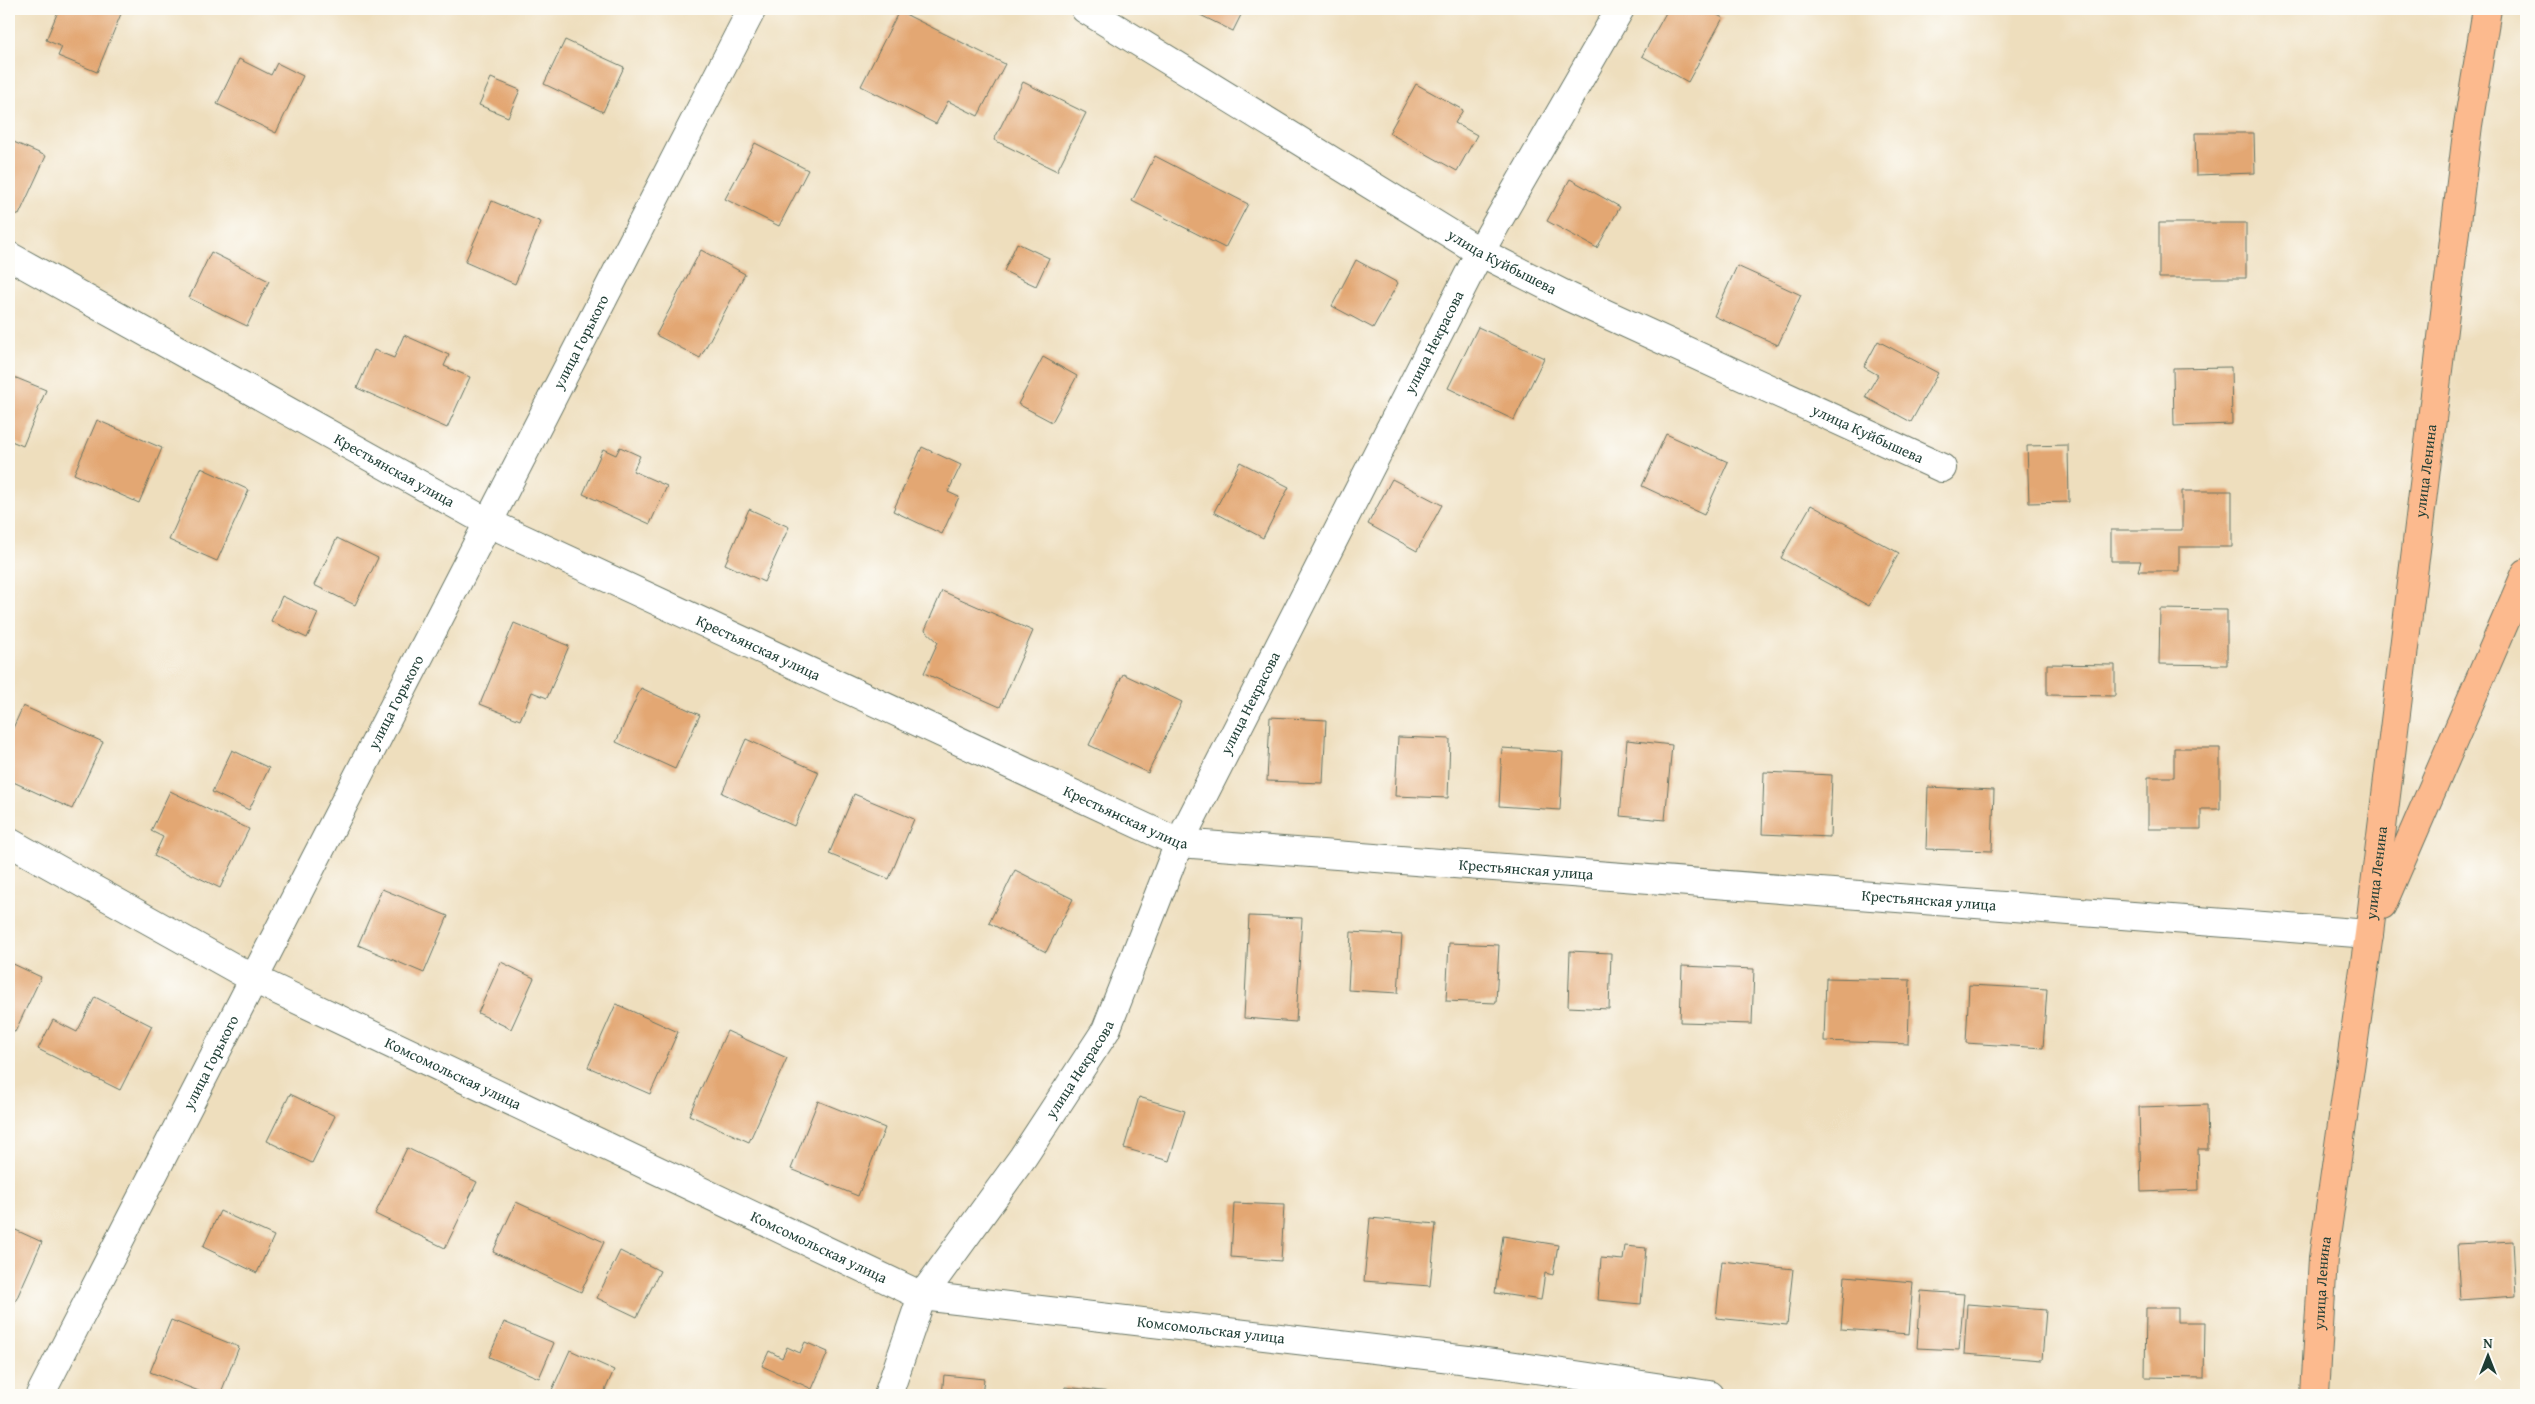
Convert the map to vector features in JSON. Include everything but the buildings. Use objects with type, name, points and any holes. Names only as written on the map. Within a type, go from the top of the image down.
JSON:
[{"type":"main road","name":"улица Ленина","points":[[2315,1395],[2323,1258],[2369,934],[2468,125],[2487,9]]},
{"type":"main road","name":"улица Ленина","points":[[2369,934],[2526,573]]},
{"type":"street","name":"улица Горького","points":[[40,1395],[752,9]]},
{"type":"street","name":"улица Куйбышева","points":[[1085,9],[1480,252],[1569,297],[1942,468]]},
{"type":"street","name":"улица Некрасова","points":[[888,1395],[922,1296],[1023,1157],[1106,1030],[1179,843],[1480,252],[1620,9]]},
{"type":"street","name":"Крестьянская улица","points":[[9,256],[489,523],[1179,843],[2369,934]]},
{"type":"street","name":"Комсомольская улица","points":[[9,842],[254,979],[922,1296],[1502,1364],[1709,1395]]}]
